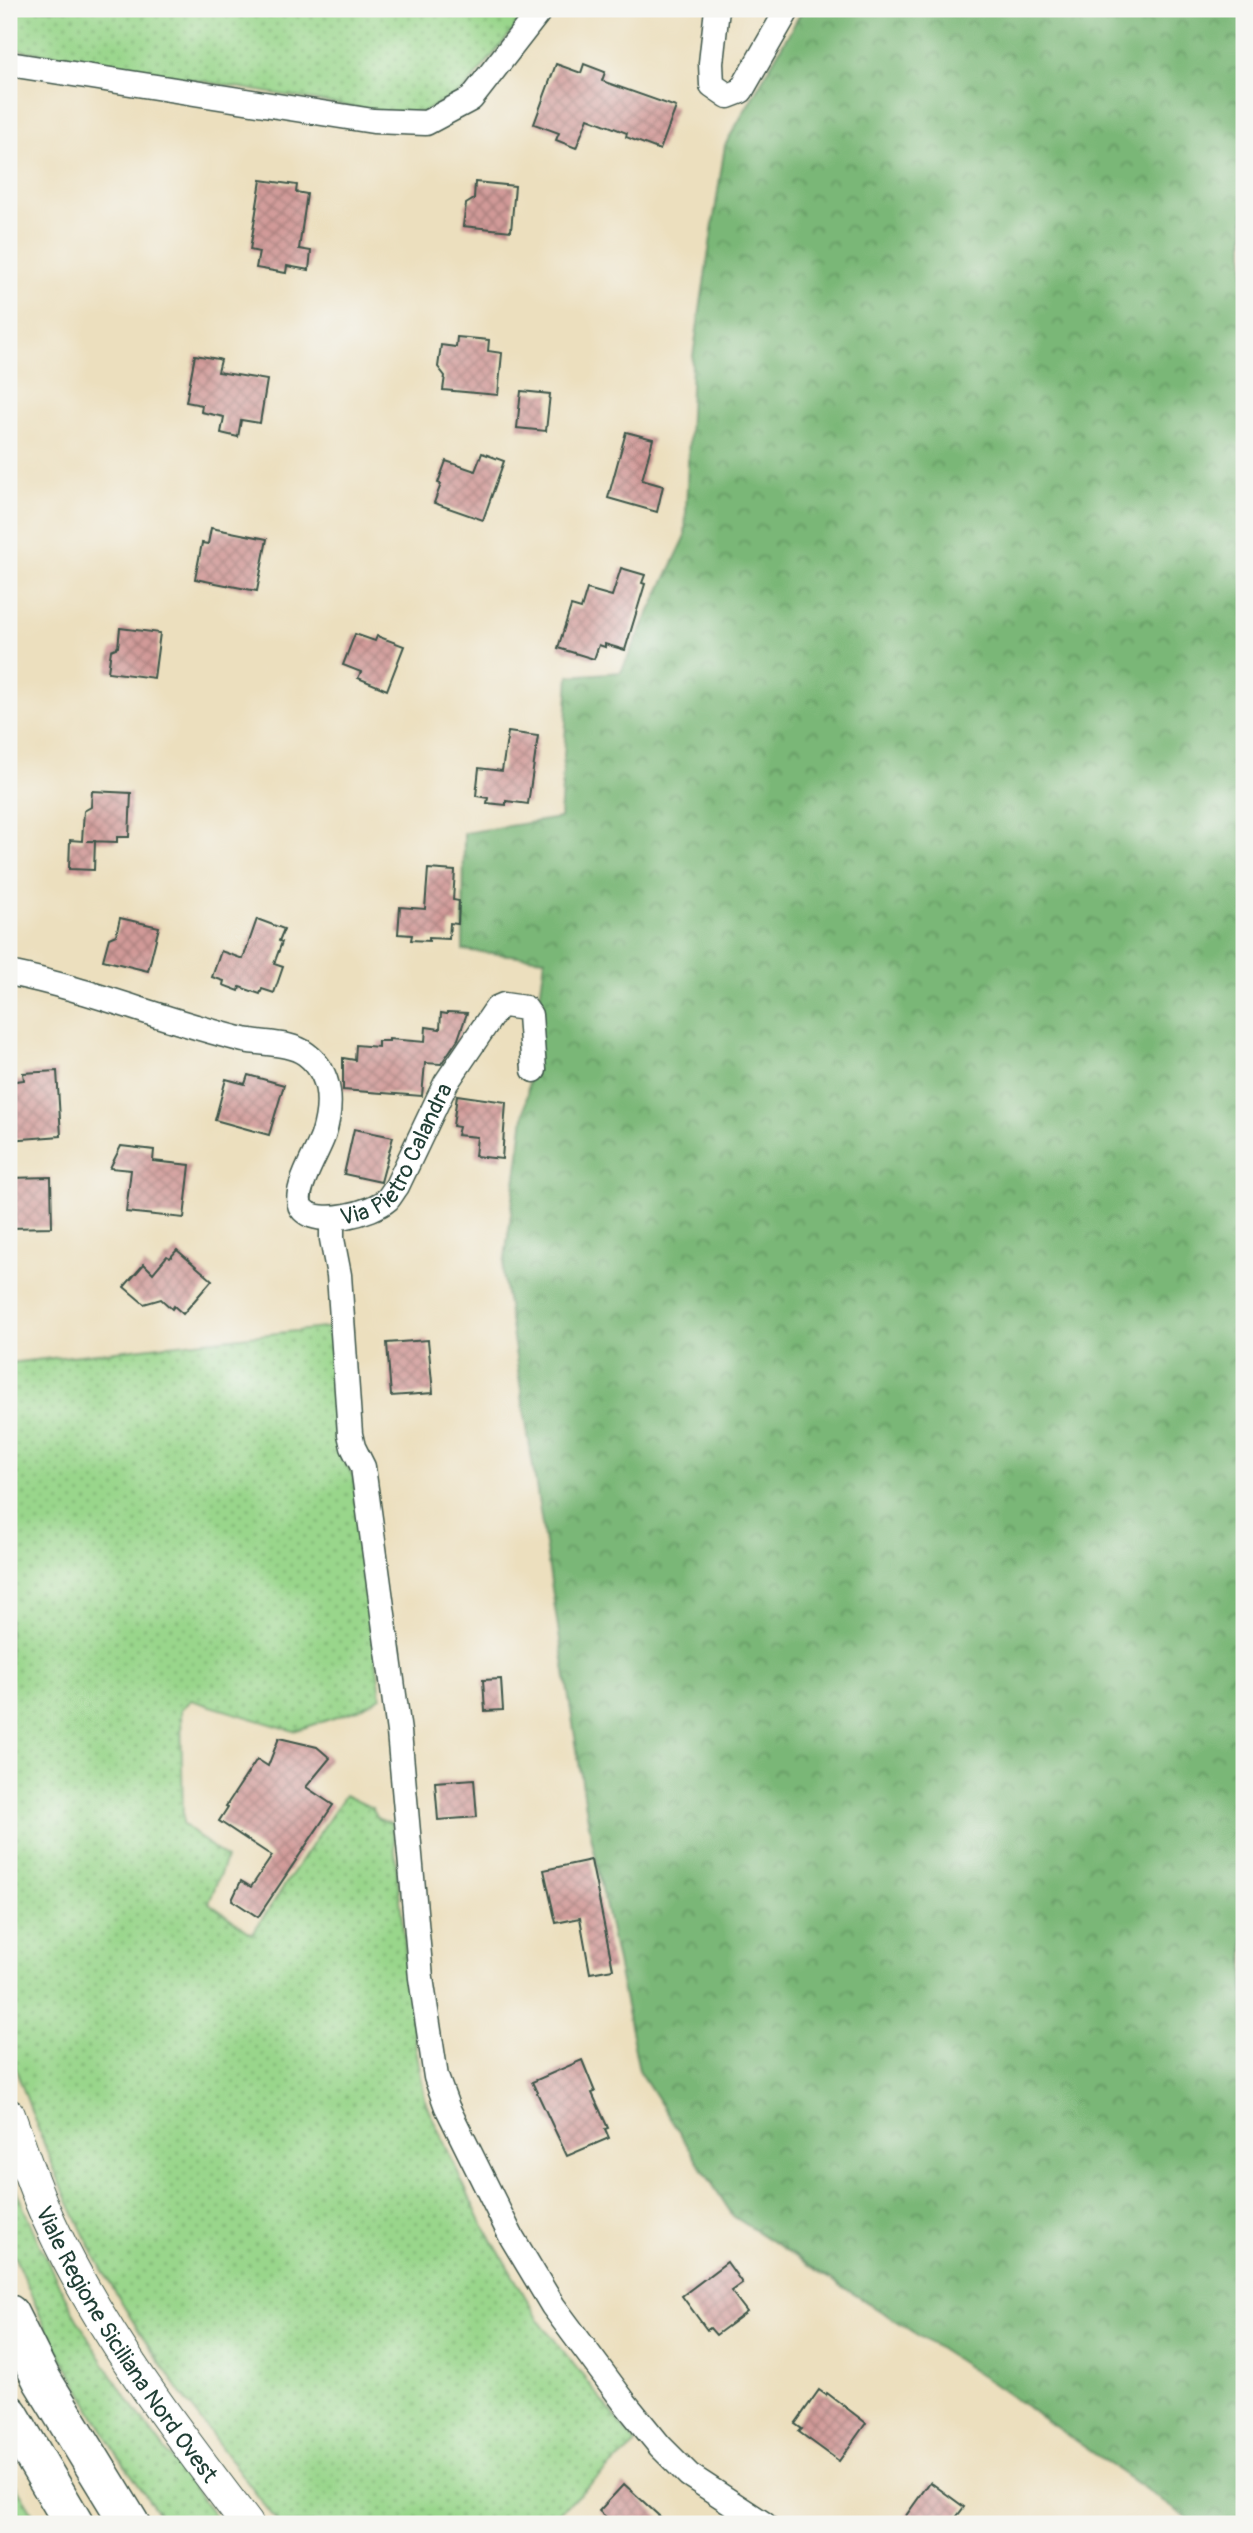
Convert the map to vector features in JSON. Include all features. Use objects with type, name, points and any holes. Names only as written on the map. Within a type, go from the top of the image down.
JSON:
[{"type":"highway","points":[[9,2314],[48,2390],[130,2524]]},
{"type":"highway","points":[[9,2414],[74,2524]]},
{"type":"street","points":[[9,64],[373,121],[426,124],[471,99],[541,9]]},
{"type":"street","points":[[717,9],[711,63],[712,85],[728,96],[741,91],[788,9]]},
{"type":"street","name":"Via Pietro Calandra","points":[[9,973],[233,1037],[290,1047],[307,1054],[324,1075],[330,1109],[322,1140],[302,1183],[299,1202],[303,1210],[310,1214],[332,1219],[379,1205],[388,1198],[397,1186],[446,1083],[497,1008],[504,1005],[525,1009],[530,1015],[534,1070]]},
{"type":"street","points":[[332,1219],[332,1239],[339,1275],[350,1434],[363,1467],[395,1705],[421,1978],[436,2077],[447,2107],[511,2236],[553,2306],[585,2351],[660,2446],[689,2475],[764,2524]]},
{"type":"street","name":"Viale Regione Siciliana Nord Ovest","points":[[9,2115],[50,2224],[85,2291],[125,2357],[202,2466],[247,2524]]},
{"type":"green space","points":[[9,9],[517,9],[526,15],[464,90],[424,112],[382,112],[9,48]]},
{"type":"green space","points":[[803,9],[1244,9],[1244,2524],[1196,2524],[989,2381],[733,2216],[639,2070],[588,1820],[503,1274],[545,959],[463,950],[464,833],[560,818],[569,676],[621,672],[685,538],[692,363],[725,145]]},
{"type":"green space","points":[[332,1327],[334,1430],[342,1457],[354,1478],[381,1697],[358,1710],[294,1731],[191,1700],[181,1709],[183,1824],[226,1858],[209,1903],[252,1934],[345,1795],[372,1808],[378,1819],[392,1823],[415,2043],[426,2104],[479,2218],[539,2320],[636,2444],[550,2520],[553,2524],[279,2524],[182,2394],[115,2292],[82,2231],[59,2180],[9,2049],[9,1363]]},
{"type":"green space","points":[[9,2172],[52,2270],[97,2353],[148,2428],[221,2524],[166,2524],[117,2454],[46,2329],[9,2244]]},
{"type":"green space","points":[[9,2474],[39,2524],[9,2524]]},
{"type":"building","points":[[556,64],[581,73],[584,64],[605,72],[602,81],[676,107],[660,150],[626,137],[627,133],[588,118],[576,148],[556,140],[559,133],[534,124]]},
{"type":"building","points":[[261,180],[297,185],[296,192],[307,194],[299,249],[311,251],[309,270],[287,266],[286,273],[256,268],[259,252],[250,250]]},
{"type":"building","points":[[475,182],[515,186],[511,231],[463,226],[466,204],[474,199]]},
{"type":"building","points":[[457,337],[489,340],[488,351],[502,353],[498,395],[443,390],[445,376],[438,367],[441,345],[456,347]]},
{"type":"building","points":[[195,355],[221,360],[218,372],[267,380],[260,423],[241,420],[238,437],[221,433],[224,417],[201,412],[202,405],[186,402]]},
{"type":"building","points":[[521,391],[550,394],[546,431],[517,428]]},
{"type":"building","points":[[626,432],[653,439],[642,480],[663,486],[657,512],[608,498]]},
{"type":"building","points":[[482,453],[504,461],[483,520],[434,503],[446,461],[475,471]]},
{"type":"building","points":[[211,528],[267,539],[257,591],[195,579],[202,543],[208,544]]},
{"type":"building","points":[[621,568],[645,575],[642,583],[645,584],[625,650],[605,644],[605,647],[599,645],[594,659],[558,648],[571,606],[581,609],[587,589],[612,596]]},
{"type":"building","points":[[120,628],[160,633],[154,678],[108,672],[111,650],[118,647]]},
{"type":"building","points":[[355,634],[375,641],[377,636],[404,646],[387,690],[358,678],[361,672],[343,665]]},
{"type":"building","points":[[508,732],[538,736],[528,804],[506,801],[506,805],[487,803],[488,798],[476,796],[479,768],[502,771]]},
{"type":"building","points":[[92,791],[131,793],[129,837],[117,837],[117,842],[95,841],[94,870],[69,869],[70,840],[82,841],[84,811],[91,807]]},
{"type":"building","points":[[428,869],[455,871],[453,900],[459,901],[458,924],[450,923],[449,939],[411,940],[412,935],[398,934],[400,907],[425,909]]},
{"type":"building","points":[[120,918],[159,927],[148,971],[103,960],[109,938],[116,935]]},
{"type":"building","points":[[257,919],[284,929],[274,964],[283,967],[274,993],[262,989],[260,994],[240,987],[239,991],[212,977],[221,951],[243,959]]},
{"type":"building","points":[[441,1013],[467,1013],[458,1039],[441,1064],[425,1063],[422,1096],[343,1090],[343,1058],[355,1060],[356,1045],[378,1047],[378,1041],[389,1039],[425,1042],[426,1027],[440,1029]]},
{"type":"building","points":[[57,1071],[61,1136],[9,1140],[9,1082],[24,1080],[23,1073]]},
{"type":"building","points":[[248,1075],[284,1085],[269,1135],[215,1120],[226,1079],[245,1084]]},
{"type":"building","points":[[457,1095],[506,1102],[502,1159],[475,1156],[477,1137],[457,1135],[459,1127],[453,1126]]},
{"type":"building","points":[[354,1129],[393,1137],[381,1182],[344,1174]]},
{"type":"building","points":[[121,1146],[154,1150],[153,1161],[190,1165],[184,1218],[126,1212],[131,1170],[110,1168]]},
{"type":"building","points":[[51,1177],[52,1227],[9,1228],[9,1178]]},
{"type":"building","points":[[177,1250],[212,1280],[183,1314],[161,1299],[144,1304],[124,1287],[144,1264],[153,1273],[167,1256],[170,1258]]},
{"type":"building","points":[[428,1340],[433,1393],[391,1396],[387,1343]]},
{"type":"building","points":[[501,1679],[503,1710],[485,1711],[483,1680]]},
{"type":"building","points":[[279,1738],[317,1747],[330,1758],[306,1787],[333,1805],[258,1917],[232,1900],[241,1881],[251,1887],[272,1856],[219,1821],[257,1759],[268,1766]]},
{"type":"building","points":[[474,1779],[477,1817],[438,1820],[435,1782]]},
{"type":"building","points":[[591,1860],[613,1969],[590,1973],[580,1918],[556,1923],[544,1870]]},
{"type":"building","points":[[582,2060],[595,2092],[592,2093],[608,2128],[605,2129],[609,2138],[567,2156],[532,2082]]},
{"type":"building","points":[[727,2262],[742,2283],[731,2291],[747,2312],[716,2335],[710,2328],[707,2330],[682,2296]]},
{"type":"building","points":[[819,2390],[826,2395],[827,2393],[866,2423],[839,2461],[799,2432],[802,2429],[795,2424]]},
{"type":"building","points":[[930,2482],[964,2507],[951,2524],[900,2524]]},
{"type":"building","points":[[624,2484],[668,2524],[614,2524],[599,2511]]}]
